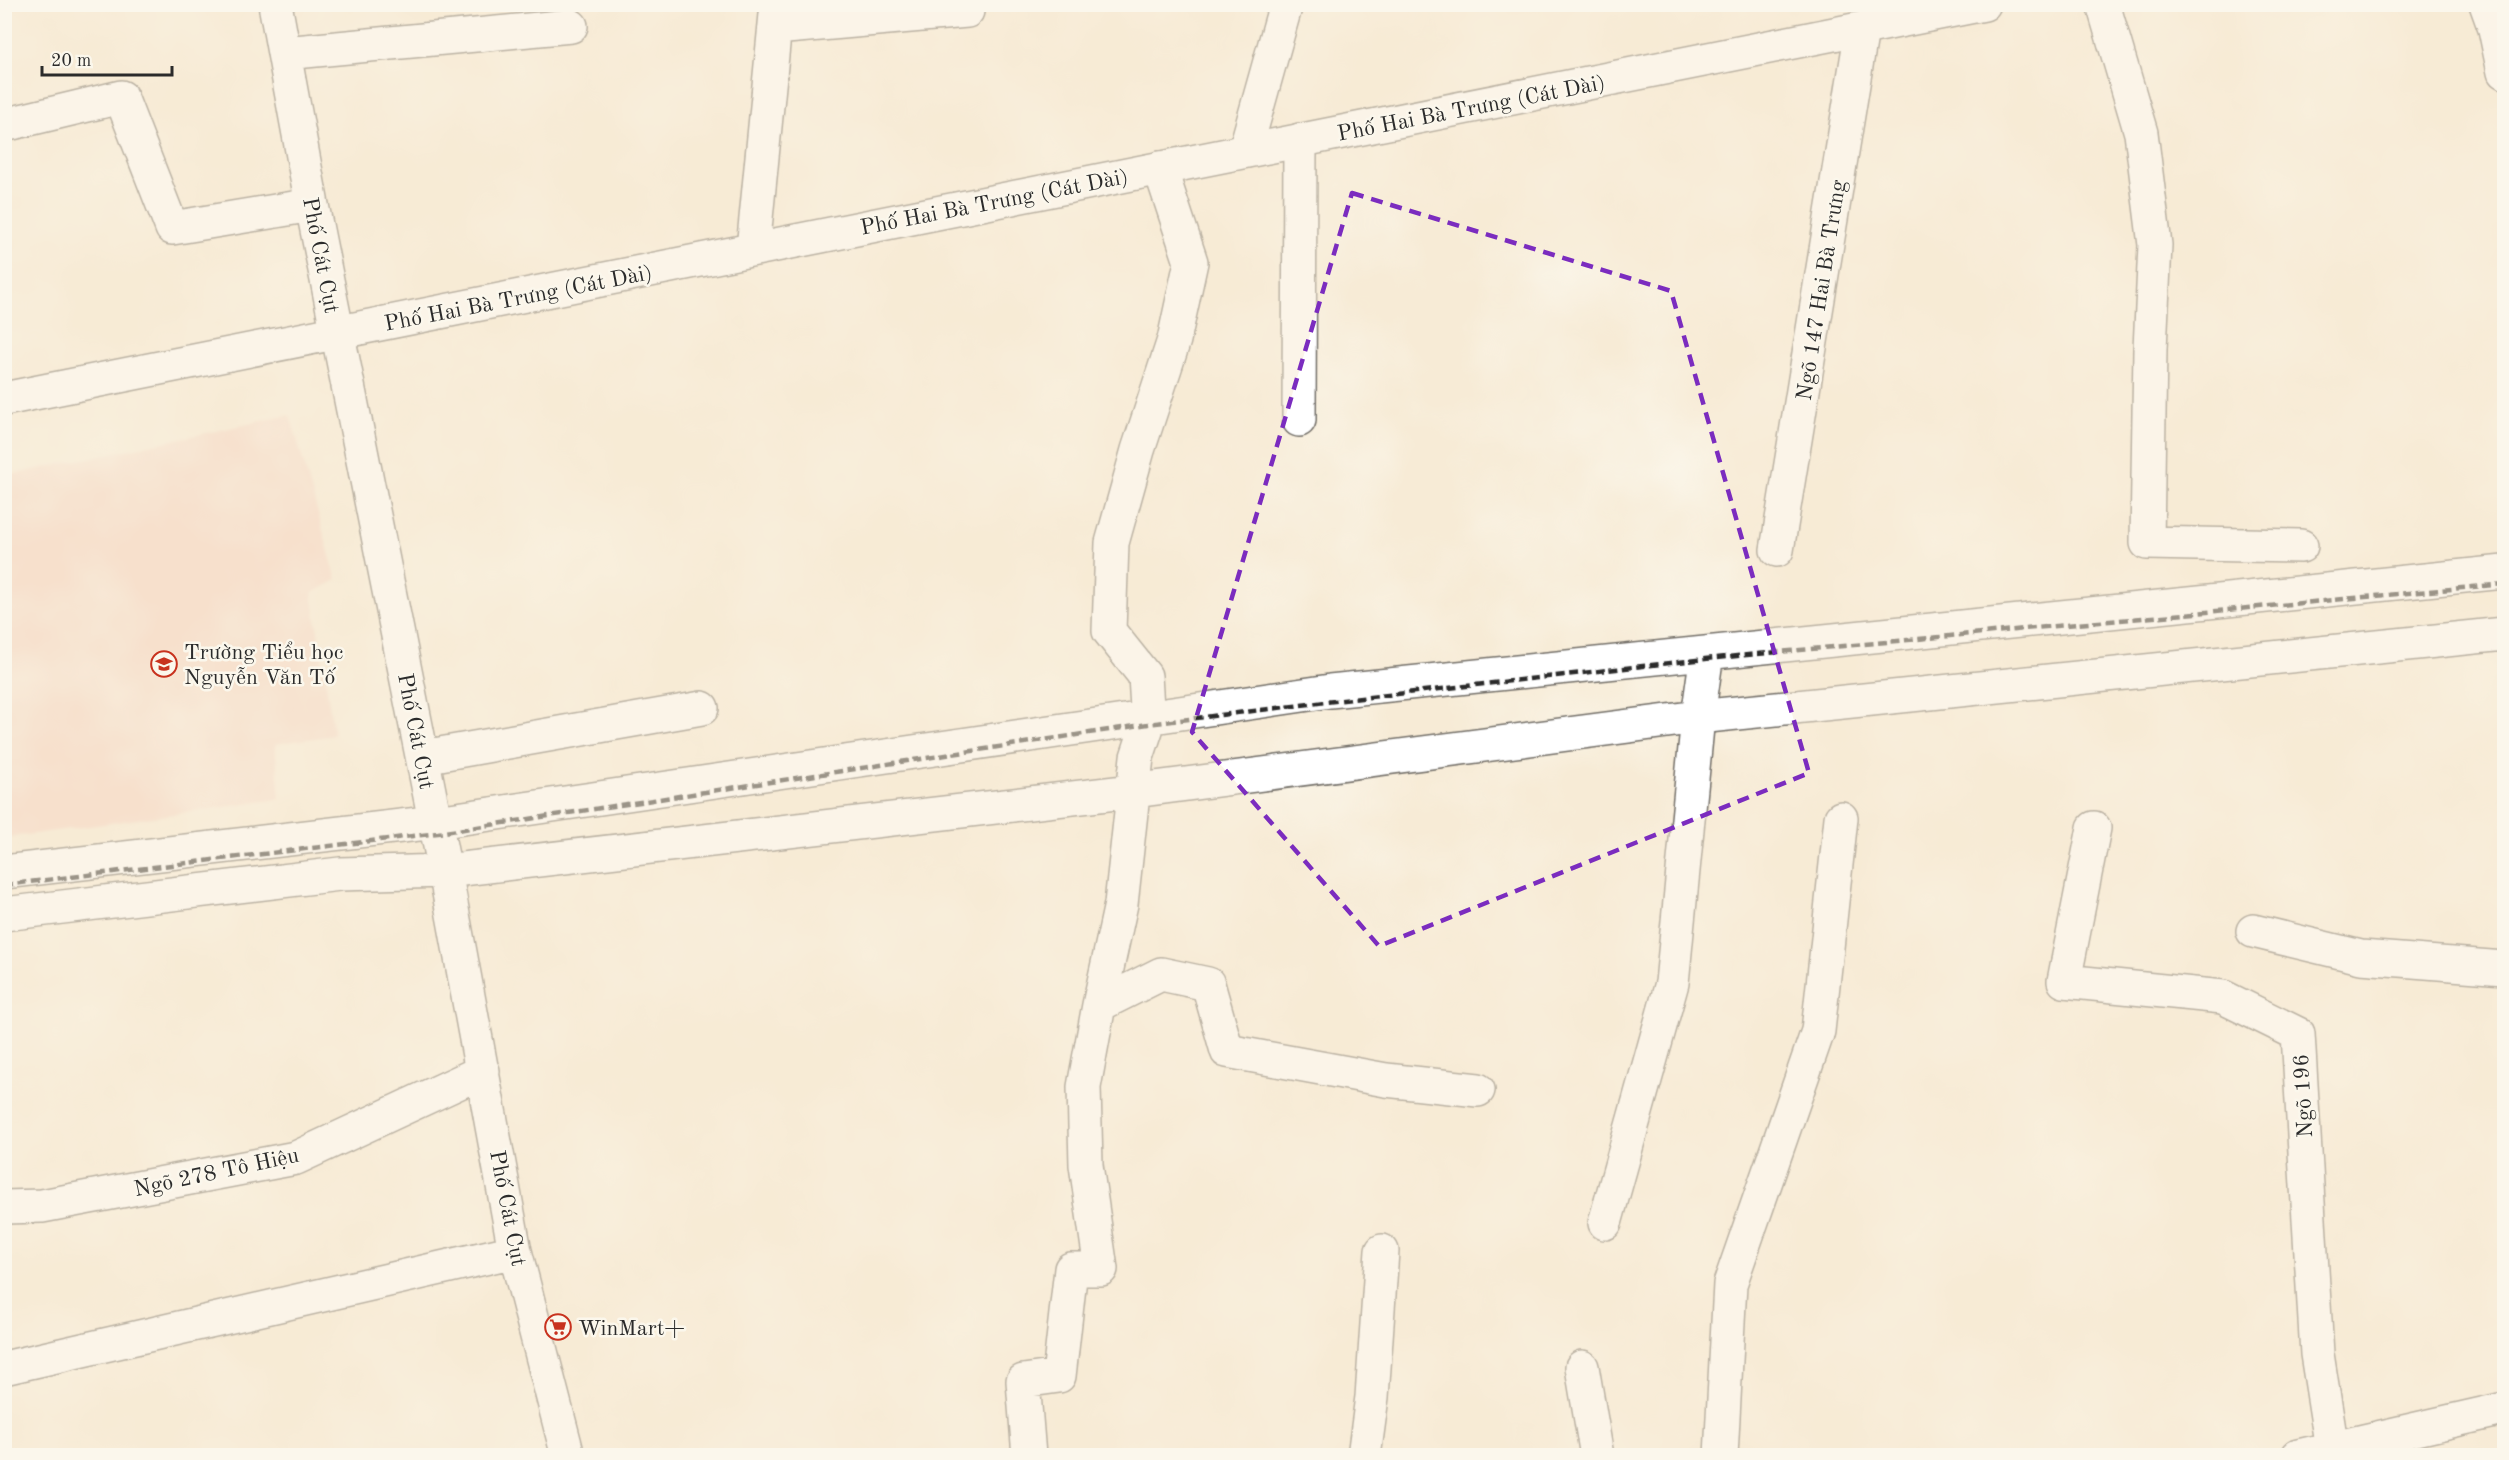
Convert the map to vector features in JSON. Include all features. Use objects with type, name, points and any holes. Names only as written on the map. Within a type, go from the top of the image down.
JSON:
[{"type":"main road","name":"Phố Cát Cụt","points":[[275,4],[337,333],[436,822],[515,1251],[568,1455]]},
{"type":"main road","points":[[1245,151],[1286,4]]},
{"type":"main road","name":"Phố Hai Bà Trưng (Cát Dài)","points":[[4,399],[1984,4]]},
{"type":"main road","points":[[2103,4],[2141,133],[2155,245],[2150,349],[2147,543],[2301,546]]},
{"type":"main road","points":[[2486,4],[2495,29],[2505,72]]},
{"type":"main road","points":[[753,249],[776,16],[967,11]]},
{"type":"main road","points":[[284,53],[571,26]]},
{"type":"main road","name":"Ngõ 147 Hai Bà Trưng","points":[[1777,550],[1862,29]]},
{"type":"main road","points":[[4,125],[121,97],[172,228],[312,205]]},
{"type":"main road","points":[[1299,420],[1300,140]]},
{"type":"main road","points":[[1029,1455],[1023,1381],[1059,1376],[1071,1269],[1101,1269],[1086,1165],[1084,1087],[1121,904],[1137,757],[1148,724],[1145,676],[1109,631],[1112,543],[1138,450],[1174,340],[1191,262],[1160,168]]},
{"type":"main road","points":[[4,872],[436,822],[1330,691],[2505,572]]},
{"type":"main road","points":[[4,914],[340,874],[445,871],[1133,790],[1698,717],[2505,634]]},
{"type":"main road","points":[[1605,1223],[1672,983],[1698,717],[1707,653]]},
{"type":"main road","points":[[423,757],[702,708]]},
{"type":"main road","points":[[1721,1455],[1730,1284],[1818,1031],[1841,818]]},
{"type":"main road","name":"Ngõ 196","points":[[2094,828],[2064,981],[2223,997],[2298,1034],[2318,1354],[2332,1449]]},
{"type":"main road","points":[[2253,931],[2361,957],[2505,968]]},
{"type":"main road","points":[[1099,1005],[1161,974],[1208,984],[1227,1051],[1386,1080],[1478,1090]]},
{"type":"main road","name":"Ngõ 278 Tô Hiệu","points":[[4,1207],[42,1206],[296,1158],[483,1071]]},
{"type":"main road","points":[[4,1368],[515,1251]]},
{"type":"main road","points":[[1364,1455],[1372,1397],[1382,1251]]},
{"type":"main road","points":[[1582,1367],[1597,1455]]},
{"type":"main road","points":[[2298,1455],[2505,1409]]},
{"type":"highlighted area","points":[[1352,193],[1671,291],[1809,773],[1379,946],[1192,732]]},
{"type":"shaded area","name":"Trường Tiểu học Nguyễn Văn Tố","points":[[290,415],[337,580],[312,593],[334,735],[275,744],[280,799],[5,838],[5,476]]},
{"type":"railway","points":[[4,885],[438,833],[1148,724],[1326,702],[1705,659],[2504,584]]},
{"type":"place","name":"Trường Tiểu học Nguyễn Văn Tố","points":[[164,664]]},
{"type":"place","name":"WinMart+","points":[[558,1327]]}]
